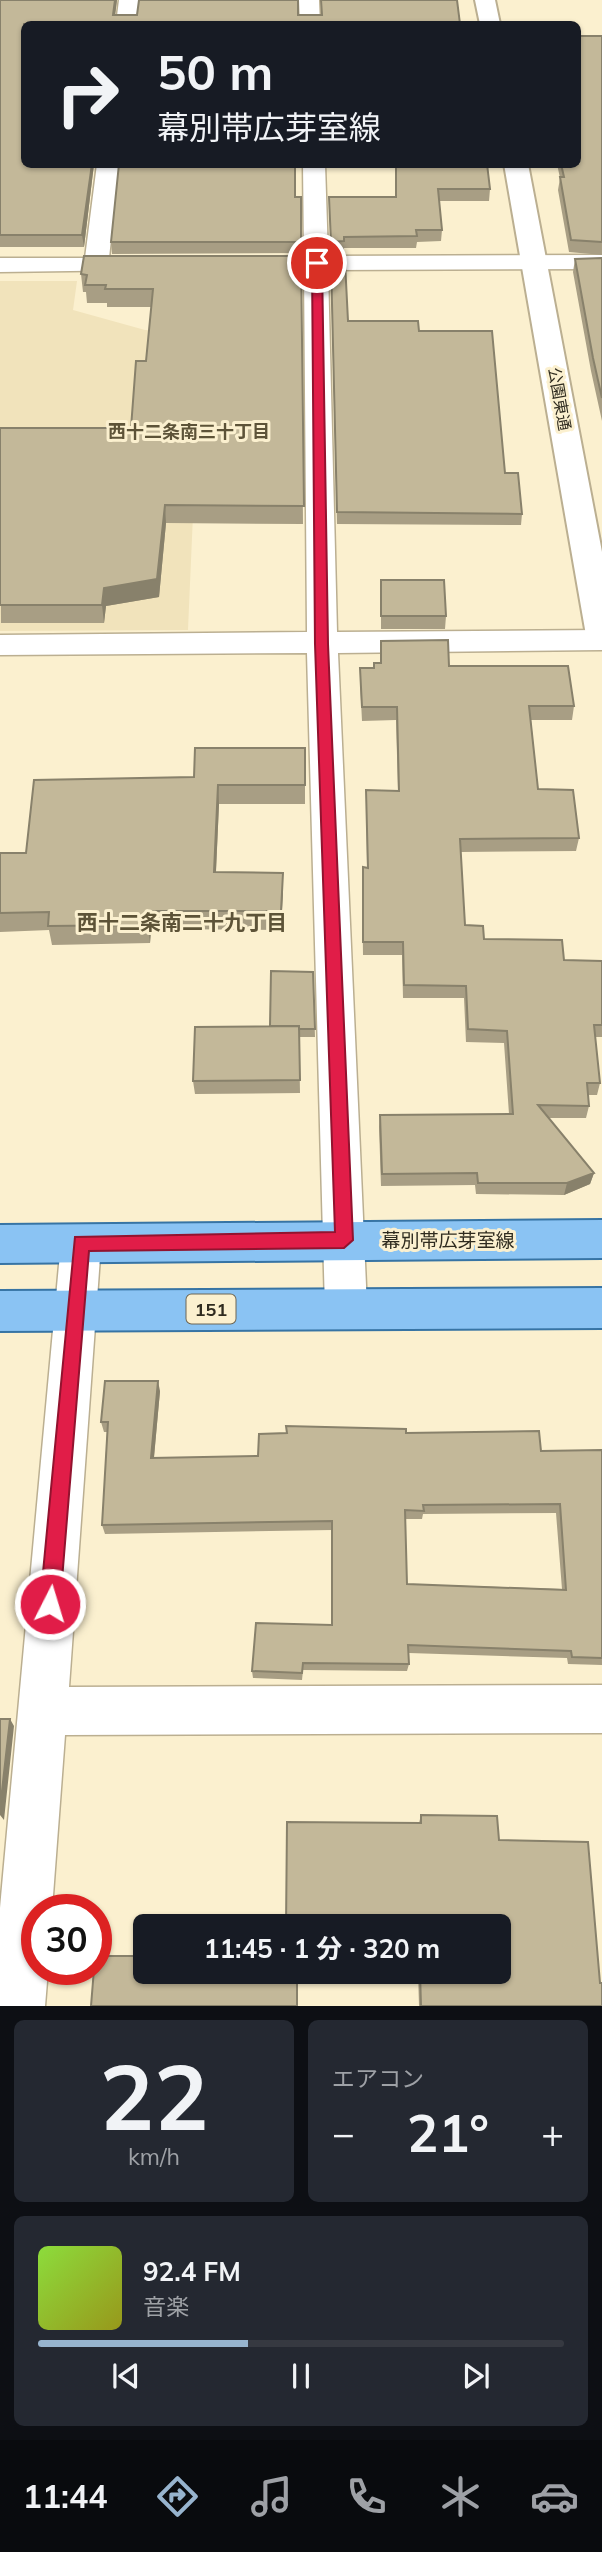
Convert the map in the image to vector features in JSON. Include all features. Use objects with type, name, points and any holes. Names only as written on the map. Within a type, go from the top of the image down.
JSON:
[{"type":"main road","name":"幕別帯広芽室線","points":[[0,1244],[602,1239]]},
{"type":"main road","name":"151","points":[[0,1311],[602,1308]]},
{"type":"street","points":[[126,21],[129,0]]},
{"type":"street","points":[[309,0],[310,21]]},
{"type":"street","points":[[485,0],[489,21]]},
{"type":"street","points":[[96,265],[108,168]]},
{"type":"street","points":[[314,168],[322,644],[346,1308]]},
{"type":"street","name":"公園東通","points":[[517,168],[602,637]]},
{"type":"street","points":[[275,263],[602,261]]},
{"type":"street","points":[[0,265],[151,264]]},
{"type":"street","points":[[0,645],[322,644],[602,637]]},
{"type":"street","points":[[18,2006],[81,1243]]},
{"type":"street","points":[[41,1711],[602,1709]]},
{"type":"shaded area","points":[[0,281],[77,281],[73,310],[145,330],[201,330],[188,630],[0,631]]},
{"type":"building","points":[[0,0],[115,0],[113,15],[137,15],[139,0],[298,0],[298,15],[322,15],[321,0],[457,0],[460,21],[21,21],[21,168],[91,168],[82,235],[0,235]]},
{"type":"building","points":[[581,36],[602,36],[602,242],[571,240],[560,177],[564,177],[562,168],[581,168]]},
{"type":"building","points":[[119,168],[295,168],[295,197],[301,197],[301,242],[111,242]]},
{"type":"building","points":[[396,168],[487,168],[490,189],[438,189],[442,230],[416,230],[417,236],[344,237],[344,241],[331,242],[329,197],[396,197]]},
{"type":"building","points":[[84,256],[301,256],[304,506],[165,505],[157,579],[104,588],[102,605],[0,605],[0,428],[131,428],[136,361],[146,361],[153,289],[105,289],[106,285],[85,285],[87,275],[81,274]]},
{"type":"building","points":[[602,258],[602,398],[575,259]]},
{"type":"building","points":[[331,262],[345,262],[348,321],[418,321],[419,331],[492,331],[505,473],[518,473],[522,514],[337,512]]},
{"type":"building","points":[[381,580],[444,580],[446,616],[381,616]]},
{"type":"building","points":[[448,640],[449,666],[568,666],[574,706],[529,706],[538,789],[573,790],[579,838],[460,839],[465,925],[483,926],[484,939],[562,940],[564,960],[602,961],[602,1025],[594,1025],[600,1083],[587,1083],[589,1106],[538,1105],[594,1173],[567,1183],[478,1183],[477,1173],[382,1174],[380,1115],[513,1114],[507,1031],[468,1029],[466,986],[404,985],[403,942],[363,942],[363,867],[368,868],[366,790],[399,791],[397,707],[362,707],[360,668],[374,668],[374,663],[381,663],[381,641]]},
{"type":"building","points":[[195,748],[305,748],[305,785],[218,785],[214,872],[283,873],[281,911],[149,911],[148,925],[48,926],[49,912],[0,913],[0,853],[26,853],[34,780],[194,777]]},
{"type":"building","points":[[271,971],[313,972],[315,1029],[270,1026]]},
{"type":"building","points":[[299,1026],[300,1080],[193,1081],[195,1027]]},
{"type":"building","points":[[105,1381],[158,1381],[151,1458],[258,1456],[259,1434],[287,1433],[286,1426],[406,1429],[406,1433],[539,1431],[541,1451],[602,1450],[602,1658],[572,1657],[571,1651],[408,1645],[409,1664],[303,1663],[302,1673],[252,1671],[256,1623],[332,1625],[332,1521],[102,1525],[108,1422],[101,1422]],"holes":[[[560,1504],[566,1590],[407,1584],[405,1510],[424,1511],[423,1505]]]},
{"type":"building","points":[[0,1719],[10,1719],[0,1809]]},
{"type":"building","points":[[421,1815],[497,1816],[499,1840],[588,1842],[602,2006],[421,2006],[420,1984],[511,1984],[511,1914],[286,1914],[287,1822],[421,1823]]},
{"type":"building","points":[[112,1956],[133,1956],[133,1984],[297,1984],[297,2006],[91,2006],[93,1985],[112,1985]]},
{"type":"district","name":"西十二条南三十丁目","points":[[189,431]]},
{"type":"district","name":"西十二条南二十九丁目","points":[[182,922]]},
{"type":"route","points":[[50,1604],[81,1243],[344,1240],[322,644],[317,263]]}]
